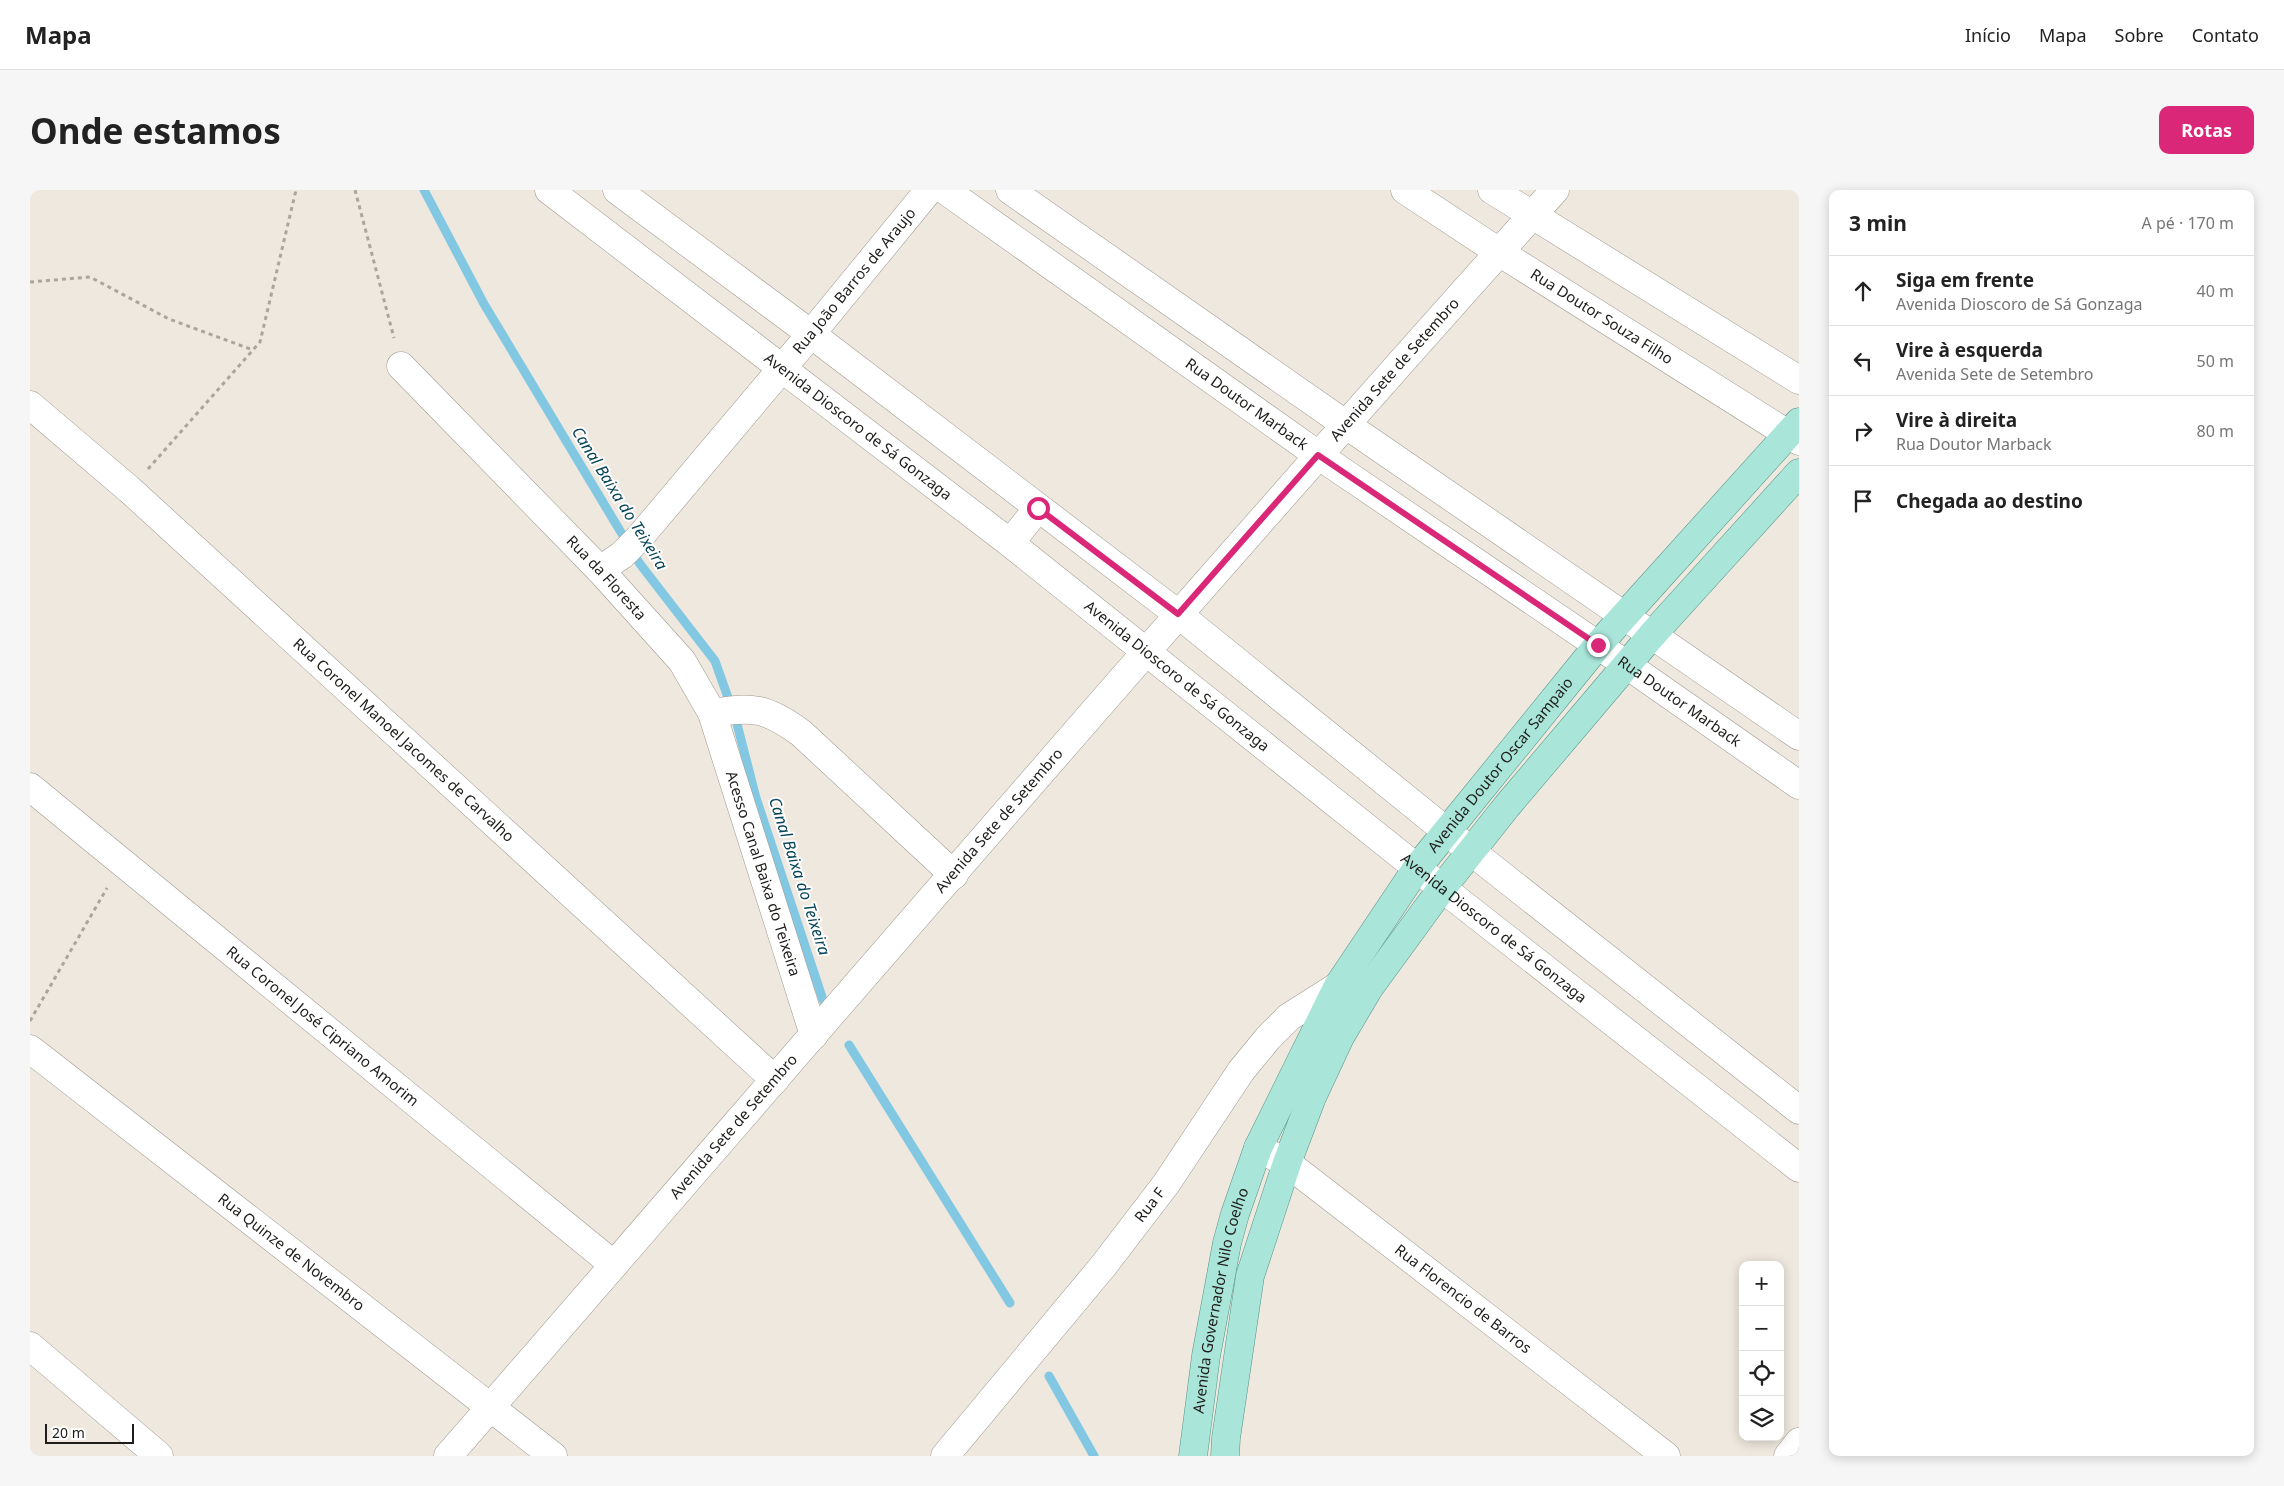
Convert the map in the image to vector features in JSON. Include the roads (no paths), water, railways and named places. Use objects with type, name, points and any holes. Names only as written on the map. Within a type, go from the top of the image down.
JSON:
[{"type":"main road","name":"Avenida Doutor Oscar Sampaio","points":[[1258,1148],[1338,986],[1417,868],[1598,645],[1795,432]]},
{"type":"main road","points":[[1287,1163],[1325,1068],[1369,988],[1442,888],[1652,635],[1799,473]]},
{"type":"main road","name":"Avenida Governador Nilo Coelho","points":[[1193,1456],[1206,1356],[1227,1243],[1258,1148]]},
{"type":"main road","name":"Avenida Governador Nilo Coelho","points":[[1225,1456],[1228,1420],[1250,1276],[1287,1163]]},
{"type":"street","name":"Avenida Dioscoro de Sá Gonzaga","points":[[549,190],[1010,544],[1442,888],[1799,1168]]},
{"type":"street","points":[[617,190],[811,334],[1178,614],[1472,852],[1799,1110]]},
{"type":"street","name":"Rua João Barros de Araujo","points":[[600,570],[630,546],[811,334],[929,190]]},
{"type":"street","name":"Rua Doutor Marback","points":[[945,190],[1318,455],[1598,645],[1799,785]]},
{"type":"street","points":[[1010,190],[1345,424],[1799,736]]},
{"type":"street","name":"Rua Doutor Souza Filho","points":[[1405,190],[1499,252],[1795,432]]},
{"type":"street","points":[[1492,190],[1799,380]]},
{"type":"street","name":"Avenida Sete de Setembro","points":[[448,1456],[1148,652],[1178,614],[1555,190]]},
{"type":"street","name":"Rua da Floresta","points":[[401,366],[600,570],[725,711]]},
{"type":"street","name":"Rua Coronel Manoel Jacomes de Carvalho","points":[[30,405],[130,490],[775,1080]]},
{"type":"street","points":[[1010,544],[1038,508]]},
{"type":"street","points":[[725,711],[763,711],[784,721],[801,734],[954,875]]},
{"type":"street","name":"Acesso Canal Baixa do Teixeira","points":[[725,711],[814,1035]]},
{"type":"street","name":"Rua Coronel José Cipriano Amorim","points":[[30,787],[614,1265]]},
{"type":"street","points":[[1338,986],[1369,988]]},
{"type":"street","name":"Rua F","points":[[945,1456],[1121,1243],[1166,1184],[1241,1072],[1268,1038],[1289,1017],[1338,986]]},
{"type":"street","name":"Rua Quinze de Novembro","points":[[30,1049],[552,1456]]},
{"type":"street","name":"Rua Florencio de Barros","points":[[1258,1148],[1287,1163],[1666,1456]]},
{"type":"street","points":[[30,1346],[159,1456]]},
{"type":"street","points":[[1788,1456],[1799,1442]]},
{"type":"waterway","name":"Canal Baixa do Teixeira","points":[[424,190],[484,304],[640,564],[715,661],[736,720],[756,798],[823,1000]]},
{"type":"waterway","name":"Canal Baixa do Teixeira","points":[[849,1045],[1010,1303]]},
{"type":"waterway","name":"Canal Baixa do Teixeira","points":[[1049,1376],[1094,1456]]}]
